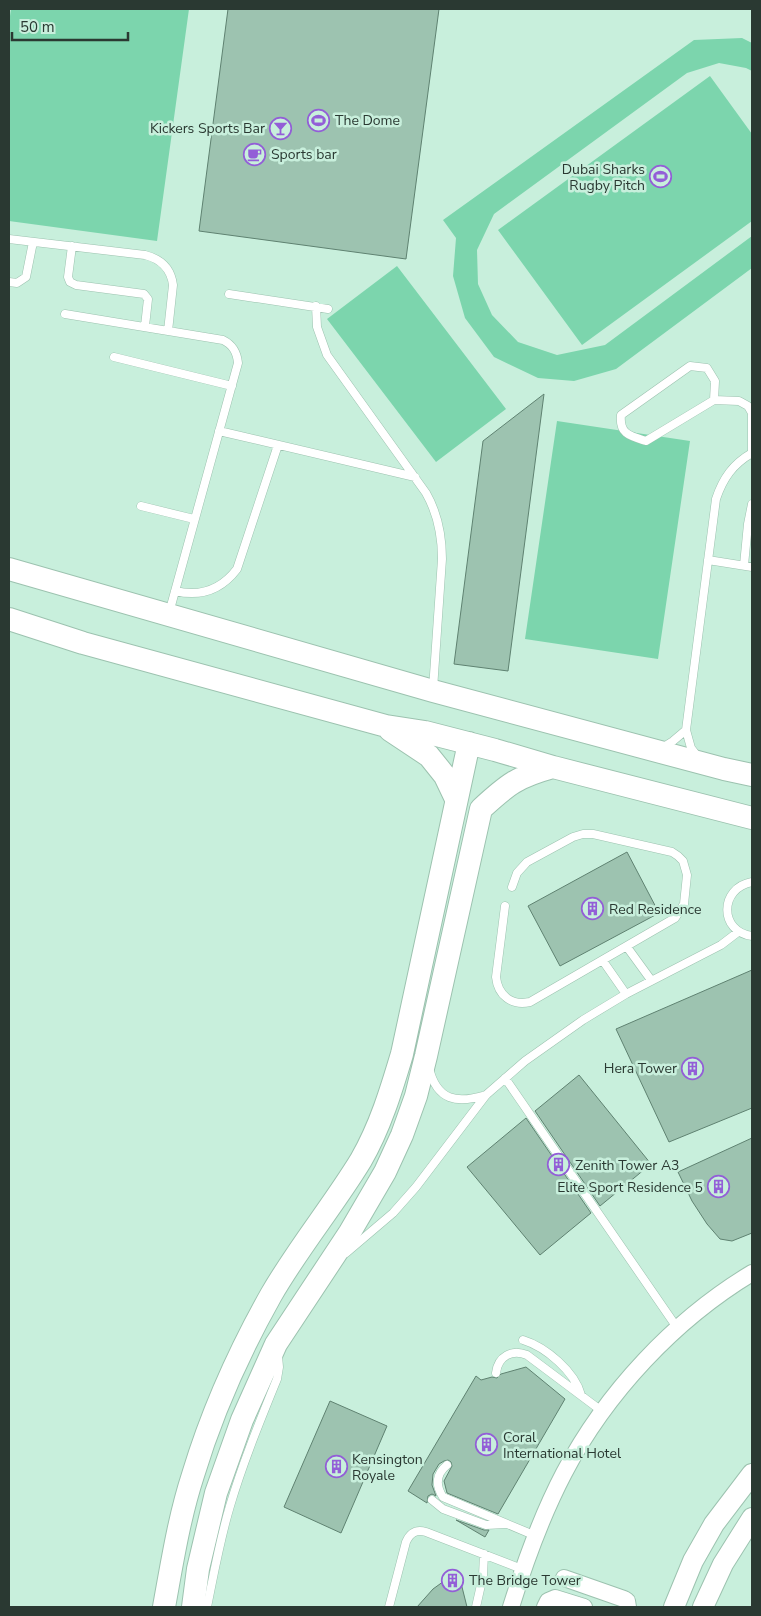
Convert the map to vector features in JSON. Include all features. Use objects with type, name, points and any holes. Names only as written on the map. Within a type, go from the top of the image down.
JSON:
[{"type":"main road","points":[[9,568],[433,691],[752,775]]},
{"type":"main road","points":[[9,619],[83,643],[386,726],[425,732],[752,818]]},
{"type":"main road","points":[[386,726],[429,756],[445,776],[456,799]]},
{"type":"main road","points":[[164,1607],[176,1541],[193,1475],[220,1401],[236,1364],[292,1260],[362,1158],[392,1090],[402,1054],[468,743]]},
{"type":"main road","points":[[192,1607],[198,1569],[216,1493],[242,1420],[276,1344],[350,1232],[385,1172],[408,1119],[426,1056],[480,809],[516,779],[553,767]]},
{"type":"street","points":[[511,1607],[522,1569],[564,1473],[603,1412],[634,1372],[678,1329],[702,1308],[752,1273]]},
{"type":"street","points":[[674,1607],[693,1561],[714,1524],[752,1474]]},
{"type":"street","points":[[703,1607],[723,1564],[752,1518]]},
{"type":"street","points":[[564,1578],[624,1599],[628,1607]]},
{"type":"street","points":[[545,1607],[548,1601],[555,1598],[584,1607]]},
{"type":"lane","points":[[9,238],[145,255],[160,262],[168,270],[173,285],[168,331]]},
{"type":"lane","points":[[9,282],[17,283],[26,277],[33,242]]},
{"type":"lane","points":[[72,246],[68,277],[70,282],[76,285],[144,294],[148,299],[145,326]]},
{"type":"lane","points":[[229,294],[328,308]]},
{"type":"lane","points":[[316,306],[317,327],[327,355],[415,477],[432,505],[440,531],[442,545],[433,691]]},
{"type":"lane","points":[[65,314],[223,340],[228,342],[236,352],[238,362],[232,386],[168,615]]},
{"type":"lane","points":[[114,356],[232,386]]},
{"type":"lane","points":[[702,762],[691,748],[686,730],[716,499],[720,485],[734,466],[752,453],[752,413],[748,406],[739,400],[714,400],[646,441],[628,436],[620,425],[621,415],[690,366],[707,368],[715,381],[714,400]]},
{"type":"lane","points":[[219,431],[415,477]]},
{"type":"lane","points":[[175,591],[195,594],[204,593],[223,584],[234,573],[241,560],[278,445]]},
{"type":"lane","points":[[708,560],[748,566],[748,524],[752,504]]},
{"type":"lane","points":[[141,506],[194,519]]},
{"type":"lane","points":[[656,750],[673,741],[686,730]]},
{"type":"lane","points":[[505,906],[496,977],[499,991],[509,1001],[523,1004],[530,1002],[603,961],[669,922],[680,912],[686,894],[686,868],[683,861],[672,852],[593,834],[583,834],[573,837],[527,862],[517,873],[512,887]]},
{"type":"lane","points":[[752,882],[745,883],[737,888],[728,901],[727,910],[732,926],[738,932],[752,936]]},
{"type":"lane","points":[[326,1268],[393,1213],[416,1187],[486,1095],[505,1078],[546,1046],[626,994],[721,945],[738,932]]},
{"type":"lane","points":[[627,947],[651,980]]},
{"type":"lane","points":[[603,961],[626,994]]},
{"type":"lane","points":[[426,1056],[435,1086],[446,1096],[459,1101],[486,1095]]},
{"type":"lane","points":[[505,1078],[678,1329]]},
{"type":"lane","points":[[523,1340],[537,1345],[569,1371],[577,1383],[581,1395]]},
{"type":"lane","points":[[207,1607],[230,1505],[277,1379],[279,1367],[276,1344]]},
{"type":"lane","points":[[496,1373],[497,1367],[504,1357],[509,1354],[521,1353],[527,1355],[603,1412]]},
{"type":"lane","points":[[447,1465],[439,1474],[437,1480],[443,1497],[537,1536]]},
{"type":"lane","points":[[432,1500],[443,1510],[486,1525],[507,1524]]},
{"type":"lane","points":[[389,1607],[406,1542],[411,1534],[421,1530],[522,1569]]},
{"type":"lane","points":[[476,1607],[483,1576],[484,1554]]},
{"type":"green space","points":[[11,9],[189,9],[157,241],[9,221],[9,23]]},
{"type":"green space","points":[[742,38],[752,43],[752,71],[746,68],[719,63],[687,73],[494,214],[477,250],[478,284],[492,315],[518,342],[557,355],[605,345],[752,236],[752,268],[616,369],[574,381],[538,378],[494,357],[465,318],[453,276],[456,238],[443,220],[694,40]]},
{"type":"green space","name":"Dubai Sharks Rugby Pitch","points":[[710,76],[752,134],[752,221],[582,345],[498,230]]},
{"type":"green space","points":[[397,266],[506,409],[436,462],[327,319]]},
{"type":"green space","points":[[557,421],[690,441],[658,659],[525,639]]},
{"type":"building","name":"The Dome","points":[[228,9],[439,9],[406,259],[199,231]]},
{"type":"building","points":[[544,394],[508,671],[454,664],[483,441]]},
{"type":"building","name":"Red Residence","points":[[627,852],[659,913],[560,966],[528,906]]},
{"type":"building","name":"Hera Tower","points":[[752,970],[752,1108],[669,1142],[616,1029]]},
{"type":"building","points":[[579,1075],[651,1164],[600,1206],[535,1111]]},
{"type":"building","points":[[526,1118],[591,1213],[540,1255],[467,1167]]},
{"type":"building","name":"Elite Sport Residence 5","points":[[752,1138],[752,1233],[732,1241],[720,1239],[707,1224],[692,1201],[678,1172]]},
{"type":"building","name":"Coral International Hotel","points":[[526,1367],[565,1399],[498,1514],[447,1493],[444,1481],[452,1466],[448,1460],[439,1464],[433,1474],[432,1485],[436,1496],[432,1494],[428,1496],[427,1503],[408,1491],[476,1376],[481,1380],[492,1377],[497,1378],[501,1374]]},
{"type":"building","name":"Kensington Royale","points":[[330,1401],[387,1426],[341,1533],[284,1507]]},
{"type":"building","points":[[456,1520],[484,1530],[489,1530],[485,1537]]},
{"type":"building","name":"The Bridge Tower","points":[[458,1571],[467,1607],[417,1607],[433,1589]]},
{"type":"place","name":"The Dome","points":[[319,120]]},
{"type":"place","name":"Kickers Sports Bar","points":[[281,128]]},
{"type":"place","name":"Sports bar","points":[[255,154]]},
{"type":"place","name":"Dubai Sharks Rugby Pitch","points":[[661,177]]},
{"type":"place","name":"Red Residence","points":[[593,909]]},
{"type":"place","name":"Hera Tower","points":[[693,1068]]},
{"type":"place","name":"Zenith Tower A3","points":[[559,1165]]},
{"type":"place","name":"Elite Sport Residence 5","points":[[719,1187]]},
{"type":"place","name":"Coral International Hotel","points":[[487,1445]]},
{"type":"place","name":"Kensington Royale","points":[[336,1467]]},
{"type":"place","name":"The Bridge Tower","points":[[453,1580]]}]
